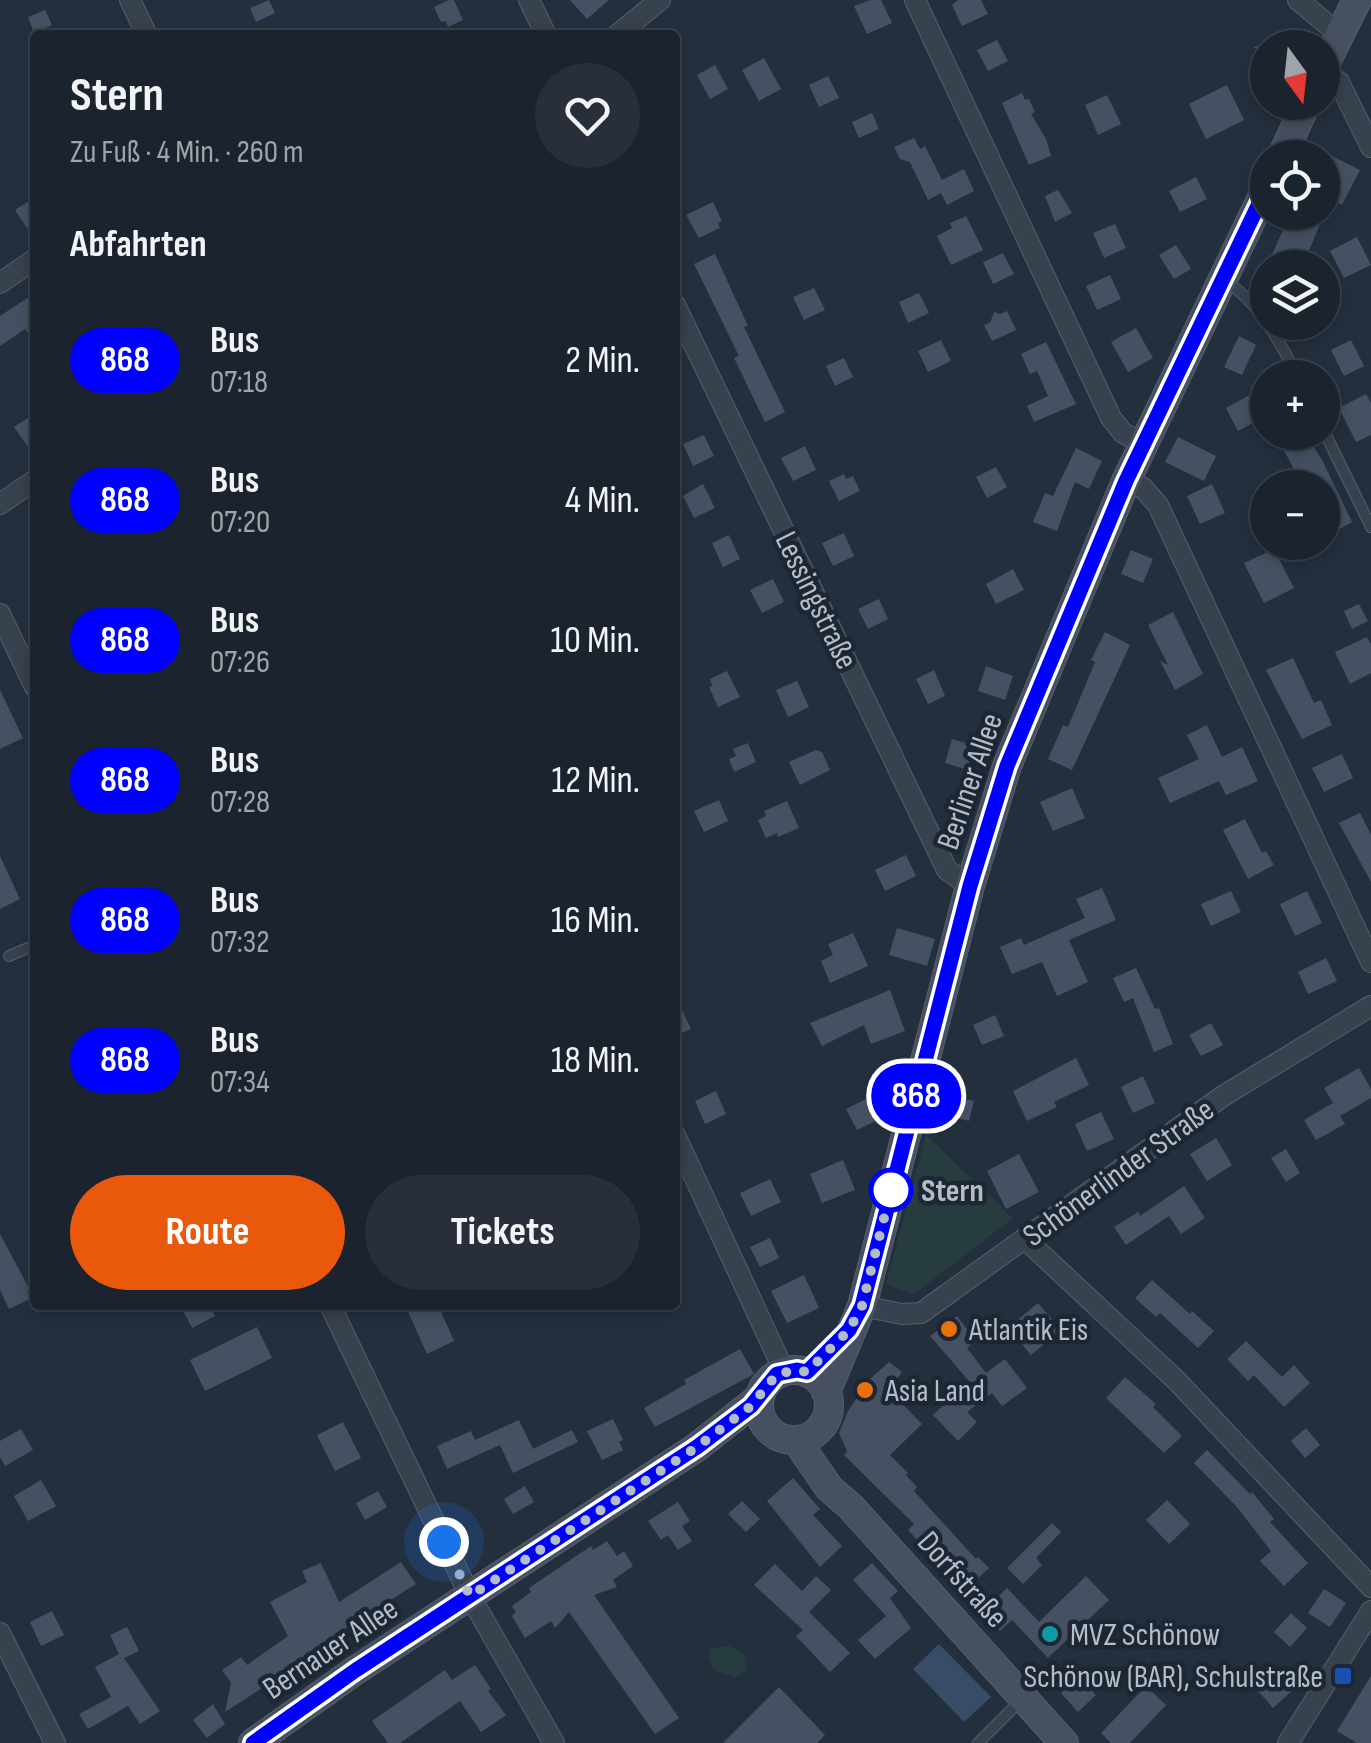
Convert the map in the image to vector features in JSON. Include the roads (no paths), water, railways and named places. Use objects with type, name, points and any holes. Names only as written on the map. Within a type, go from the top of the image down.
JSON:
[{"type":"street","points":[[130,0],[145,30]]},
{"type":"street","points":[[530,0],[544,30]]},
{"type":"street","points":[[623,30],[660,0]]},
{"type":"street","points":[[915,0],[1110,418],[1123,433],[1144,444]]},
{"type":"street","points":[[1298,0],[1331,30]]},
{"type":"street","points":[[1340,35],[1358,0]]},
{"type":"street","points":[[1340,84],[1371,147]]},
{"type":"street","name":"Berliner Allee","points":[[856,1318],[970,886],[1007,766],[1126,481],[1250,222]]},
{"type":"street","points":[[0,283],[30,262]]},
{"type":"street","name":"Lessingstraße","points":[[680,316],[947,870],[970,886]]},
{"type":"street","points":[[1126,481],[1142,488],[1158,505],[1371,962]]},
{"type":"street","points":[[0,504],[30,483]]},
{"type":"street","points":[[0,614],[30,677]]},
{"type":"street","name":"Schönerlinder Straße","points":[[856,1318],[921,1313],[1223,1096],[1371,1006]]},
{"type":"street","points":[[680,1144],[806,1378],[829,1410],[821,1427],[806,1438],[784,1437],[761,1418],[759,1398],[768,1380],[806,1378],[856,1318]]},
{"type":"street","points":[[1025,1239],[1176,1380],[1371,1587]]},
{"type":"street","points":[[332,1310],[470,1596],[554,1743]]},
{"type":"street","name":"Bernauer Allee","points":[[253,1743],[356,1670],[697,1447],[759,1398]]},
{"type":"street","name":"Dorfstraße","points":[[821,1427],[825,1455],[851,1507]]},
{"type":"street","name":"Bernauer Allee","points":[[697,1447],[753,1430],[784,1437]]},
{"type":"street","name":"Dorfstraße","points":[[784,1437],[1064,1743]]},
{"type":"street","points":[[1288,1743],[1371,1612]]},
{"type":"street","points":[[0,1633],[54,1743]]},
{"type":"lane","points":[[1222,280],[1238,288],[1289,360]]},
{"type":"lane","points":[[1333,450],[1371,527]]},
{"type":"lane","points":[[9,956],[30,947]]},
{"type":"lane","points":[[978,1743],[1023,1698]]},
{"type":"water","points":[[939,1644],[991,1697],[964,1722],[913,1669]]},
{"type":"place","name":"Stern","points":[[891,1190]]},
{"type":"place","name":"Atlantik Eis","points":[[949,1329]]},
{"type":"place","name":"Asia Land","points":[[865,1390]]},
{"type":"place","name":"MVZ Schönow","points":[[1050,1634]]},
{"type":"place","name":"Schönow (BAR), Schulstraße","points":[[1343,1676]]}]
